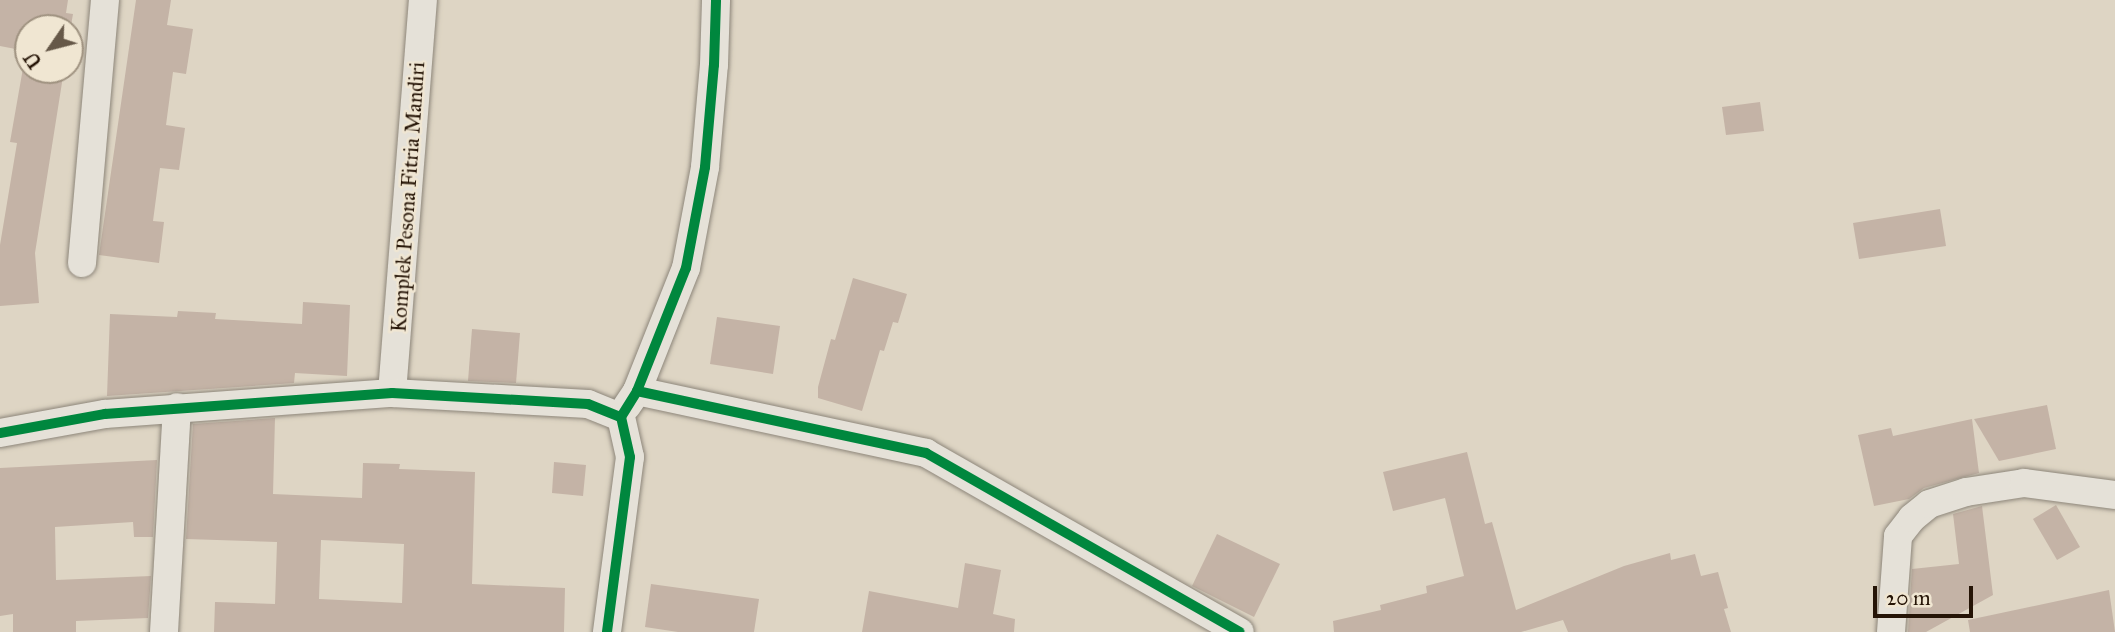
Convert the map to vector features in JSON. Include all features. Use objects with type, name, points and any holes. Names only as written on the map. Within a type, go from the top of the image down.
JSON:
[{"type":"street","points":[[82,263],[105,0]]},
{"type":"street","name":"Komplek Pesona Fitria Mandiri","points":[[392,393],[423,0]]},
{"type":"street","points":[[607,632],[630,457],[621,417],[637,391],[686,268],[705,167],[714,65],[716,0]]},
{"type":"street","points":[[637,391],[926,453],[1240,632]]},
{"type":"street","points":[[0,433],[105,414],[392,393],[588,404],[621,417]]},
{"type":"street","points":[[164,632],[177,407]]},
{"type":"street","points":[[1891,632],[1898,536],[1912,517],[1929,504],[1966,492],[2024,483],[2115,495]]},
{"type":"building","points":[[0,0],[68,0],[66,13],[73,14],[14,14],[14,49],[0,46]]},
{"type":"building","points":[[136,0],[171,0],[167,25],[193,29],[186,74],[173,72],[166,125],[185,128],[179,170],[160,168],[153,221],[164,222],[159,263],[99,255]]},
{"type":"building","points":[[20,84],[62,84],[35,253],[39,303],[0,306],[0,245],[17,143],[10,142]]},
{"type":"building","points":[[1760,102],[1764,131],[1726,135],[1722,107]]},
{"type":"building","points":[[1940,209],[1946,246],[1859,259],[1853,223]]},
{"type":"building","points":[[853,278],[907,294],[898,323],[893,322],[884,351],[880,350],[862,411],[818,398],[818,387],[831,339],[835,340]]},
{"type":"building","points":[[303,302],[350,305],[347,376],[295,373],[294,383],[107,396],[110,314],[177,317],[178,311],[216,313],[215,319],[302,324]]},
{"type":"building","points":[[717,317],[780,326],[773,374],[710,364]]},
{"type":"building","points":[[472,329],[520,333],[516,383],[468,381]]},
{"type":"building","points":[[2047,405],[2056,449],[1999,461],[1974,419]]},
{"type":"building","points":[[275,418],[273,494],[362,498],[363,463],[400,464],[399,469],[475,472],[472,584],[565,588],[564,632],[214,632],[215,602],[275,604],[277,542],[186,539],[193,424]],"holes":[[[321,540],[404,544],[402,603],[319,599]]]},
{"type":"building","points":[[1972,419],[1979,473],[1924,488],[1909,499],[1874,506],[1858,435],[1891,428],[1893,436]]},
{"type":"building","points":[[1467,452],[1485,524],[1492,522],[1516,610],[1624,566],[1670,553],[1671,560],[1695,554],[1701,576],[1718,572],[1728,608],[1724,609],[1731,632],[1568,632],[1563,620],[1521,632],[1334,632],[1333,621],[1381,610],[1380,605],[1427,593],[1426,586],[1464,576],[1445,498],[1393,511],[1383,472]]},
{"type":"building","points":[[157,460],[153,537],[134,537],[133,522],[55,527],[56,580],[151,576],[148,618],[76,621],[76,632],[13,632],[13,614],[0,616],[0,468]]},
{"type":"building","points":[[554,462],[586,465],[583,496],[552,493]]},
{"type":"building","points":[[2056,505],[2080,547],[2057,560],[2033,519]]},
{"type":"building","points":[[1982,506],[1993,595],[1926,632],[1908,632],[1912,569],[1959,564],[1953,514]]},
{"type":"building","points":[[1217,534],[1280,564],[1254,617],[1192,586]]},
{"type":"building","points":[[965,563],[1001,570],[993,614],[1015,619],[1014,632],[862,632],[869,591],[958,608]]},
{"type":"building","points":[[651,584],[759,599],[754,632],[678,632],[645,627]]},
{"type":"building","points":[[2109,590],[2115,632],[1970,632],[1968,620]]},
{"type":"cycle path","points":[[621,417],[637,391],[686,268],[705,167],[714,65],[716,0]]},
{"type":"cycle path","points":[[637,391],[926,453],[1240,632]]},
{"type":"cycle path","points":[[0,433],[105,414],[392,393],[588,404],[621,417],[630,457],[607,632]]}]
